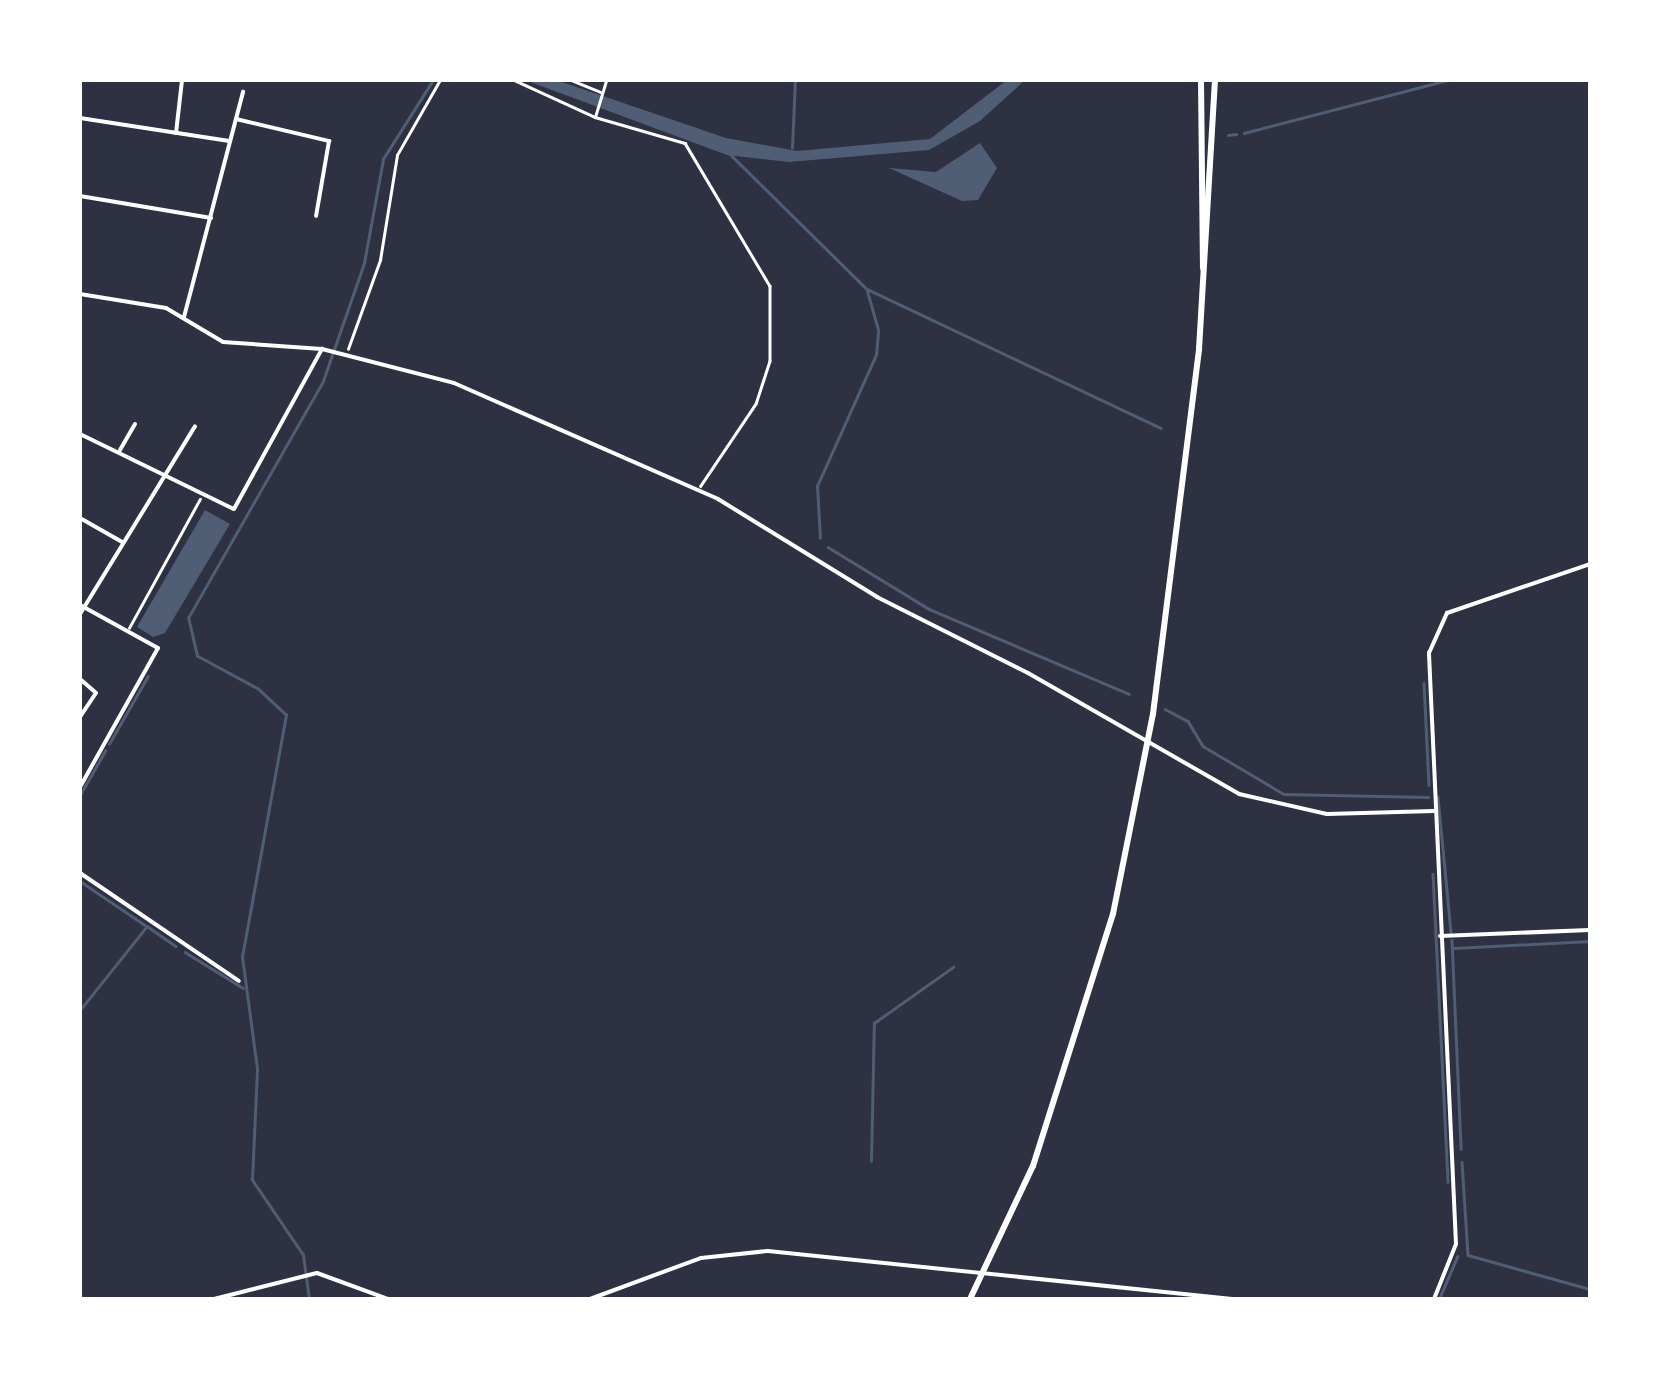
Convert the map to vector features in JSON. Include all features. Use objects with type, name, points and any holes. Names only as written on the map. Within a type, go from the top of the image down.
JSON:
[{"type":"main road","points":[[1201,80],[1204,290]]},
{"type":"main road","points":[[970,1299],[1033,1166],[1113,914],[1153,714],[1199,348],[1215,80]]},
{"type":"street","points":[[176,133],[182,80]]},
{"type":"street","points":[[184,317],[243,92]]},
{"type":"street","points":[[80,118],[230,141]]},
{"type":"street","points":[[236,119],[329,141],[316,216]]},
{"type":"street","points":[[80,196],[211,218]]},
{"type":"street","points":[[80,294],[184,317],[223,342],[330,351],[454,383],[699,489],[877,597],[1114,721],[1230,789],[1293,810],[1434,812]]},
{"type":"street","points":[[80,434],[237,508],[322,350]]},
{"type":"street","points":[[119,452],[134,424]]},
{"type":"street","points":[[80,614],[195,426]]},
{"type":"street","points":[[80,518],[122,542]]},
{"type":"street","points":[[1434,1299],[1456,1244],[1428,653],[1440,620],[1590,564]]},
{"type":"street","points":[[80,787],[158,648],[82,606]]},
{"type":"street","points":[[80,680],[96,693],[80,718]]},
{"type":"street","points":[[80,874],[239,982]]},
{"type":"street","points":[[1440,936],[1590,930]]},
{"type":"street","points":[[592,1299],[675,1265],[729,1253],[793,1252],[1235,1299]]},
{"type":"street","points":[[214,1299],[312,1274],[336,1275],[388,1299]]},
{"type":"path","points":[[344,355],[380,260],[397,155],[440,80]]},
{"type":"path","points":[[514,80],[595,116],[690,147],[770,286],[770,361],[756,404],[699,489]]},
{"type":"path","points":[[570,80],[602,94]]},
{"type":"path","points":[[595,116],[606,80]]},
{"type":"path","points":[[127,631],[203,494]]},
{"type":"water","points":[[525,80],[556,80],[726,138],[797,151],[930,139],[1007,80],[1025,80],[980,121],[929,150],[789,162],[727,155]]},
{"type":"water","points":[[980,143],[997,168],[978,200],[962,201],[889,168],[936,172]]},
{"type":"water","points":[[205,510],[230,524],[165,633],[153,637],[137,627]]},
{"type":"waterway","points":[[309,1299],[303,1255],[252,1180],[257,1069],[242,957],[286,715],[258,689],[197,656],[188,618],[323,381],[364,263],[383,159],[433,80]]},
{"type":"waterway","points":[[792,148],[795,80]]},
{"type":"waterway","points":[[1244,133],[1447,80]]},
{"type":"waterway","points":[[1228,135],[1236,134]]},
{"type":"waterway","points":[[730,154],[867,289],[1161,428]]},
{"type":"waterway","points":[[820,538],[817,486],[876,355],[878,330],[867,291]]},
{"type":"waterway","points":[[828,547],[929,609],[1129,694]]},
{"type":"waterway","points":[[109,744],[148,676]]},
{"type":"waterway","points":[[1424,683],[1429,785]]},
{"type":"waterway","points":[[1165,709],[1188,721],[1203,746],[1284,794],[1428,797]]},
{"type":"waterway","points":[[80,795],[105,751]]},
{"type":"waterway","points":[[1438,797],[1451,932]]},
{"type":"waterway","points":[[1433,874],[1448,1182]]},
{"type":"waterway","points":[[80,881],[145,925]]},
{"type":"waterway","points":[[80,1010],[147,926],[176,946]]},
{"type":"waterway","points":[[1452,940],[1461,1149]]},
{"type":"waterway","points":[[1454,948],[1590,941]]},
{"type":"waterway","points":[[185,952],[243,988]]},
{"type":"waterway","points":[[871,1161],[874,1023],[953,967]]},
{"type":"waterway","points":[[1462,1162],[1468,1255],[1590,1289]]},
{"type":"waterway","points":[[1439,1299],[1457,1257]]}]
